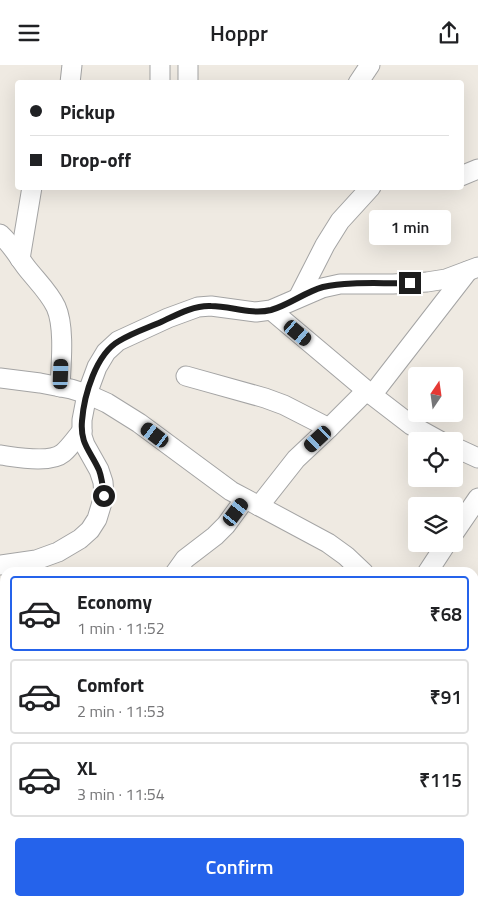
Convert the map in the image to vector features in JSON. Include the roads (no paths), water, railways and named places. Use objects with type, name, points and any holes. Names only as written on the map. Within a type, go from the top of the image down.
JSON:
[{"type":"street","points":[[70,80],[72,65]]},
{"type":"street","points":[[160,65],[160,80]]},
{"type":"street","points":[[188,65],[188,80]]},
{"type":"street","points":[[360,80],[370,65]]},
{"type":"street","points":[[464,175],[478,169]]},
{"type":"street","points":[[20,259],[32,190]]},
{"type":"street","points":[[298,298],[325,245],[340,221],[368,190]]},
{"type":"street","points":[[0,234],[10,243],[51,299],[56,309],[59,318],[62,347],[60,387]]},
{"type":"street","points":[[0,565],[36,560],[50,564],[58,552],[80,539],[90,530],[97,519],[104,496],[103,482],[99,470],[85,445],[82,435],[82,420],[87,394],[97,367],[106,351],[118,341],[198,307],[211,305],[256,312],[271,310],[322,288],[340,285],[427,282],[446,279],[473,269]]},
{"type":"street","points":[[179,567],[185,559],[215,536],[252,503],[296,459],[369,393],[473,269]]},
{"type":"street","points":[[271,310],[369,393],[411,425],[424,432]]},
{"type":"street","points":[[186,376],[284,405],[329,429]]},
{"type":"street","points":[[0,378],[60,387],[87,394],[107,403],[139,423],[231,491],[328,543],[358,567]]},
{"type":"street","points":[[0,455],[46,459],[55,457],[63,453],[82,431]]},
{"type":"street","points":[[463,451],[478,458]]},
{"type":"street","points":[[463,520],[478,498]]},
{"type":"street","points":[[431,567],[441,552]]}]
